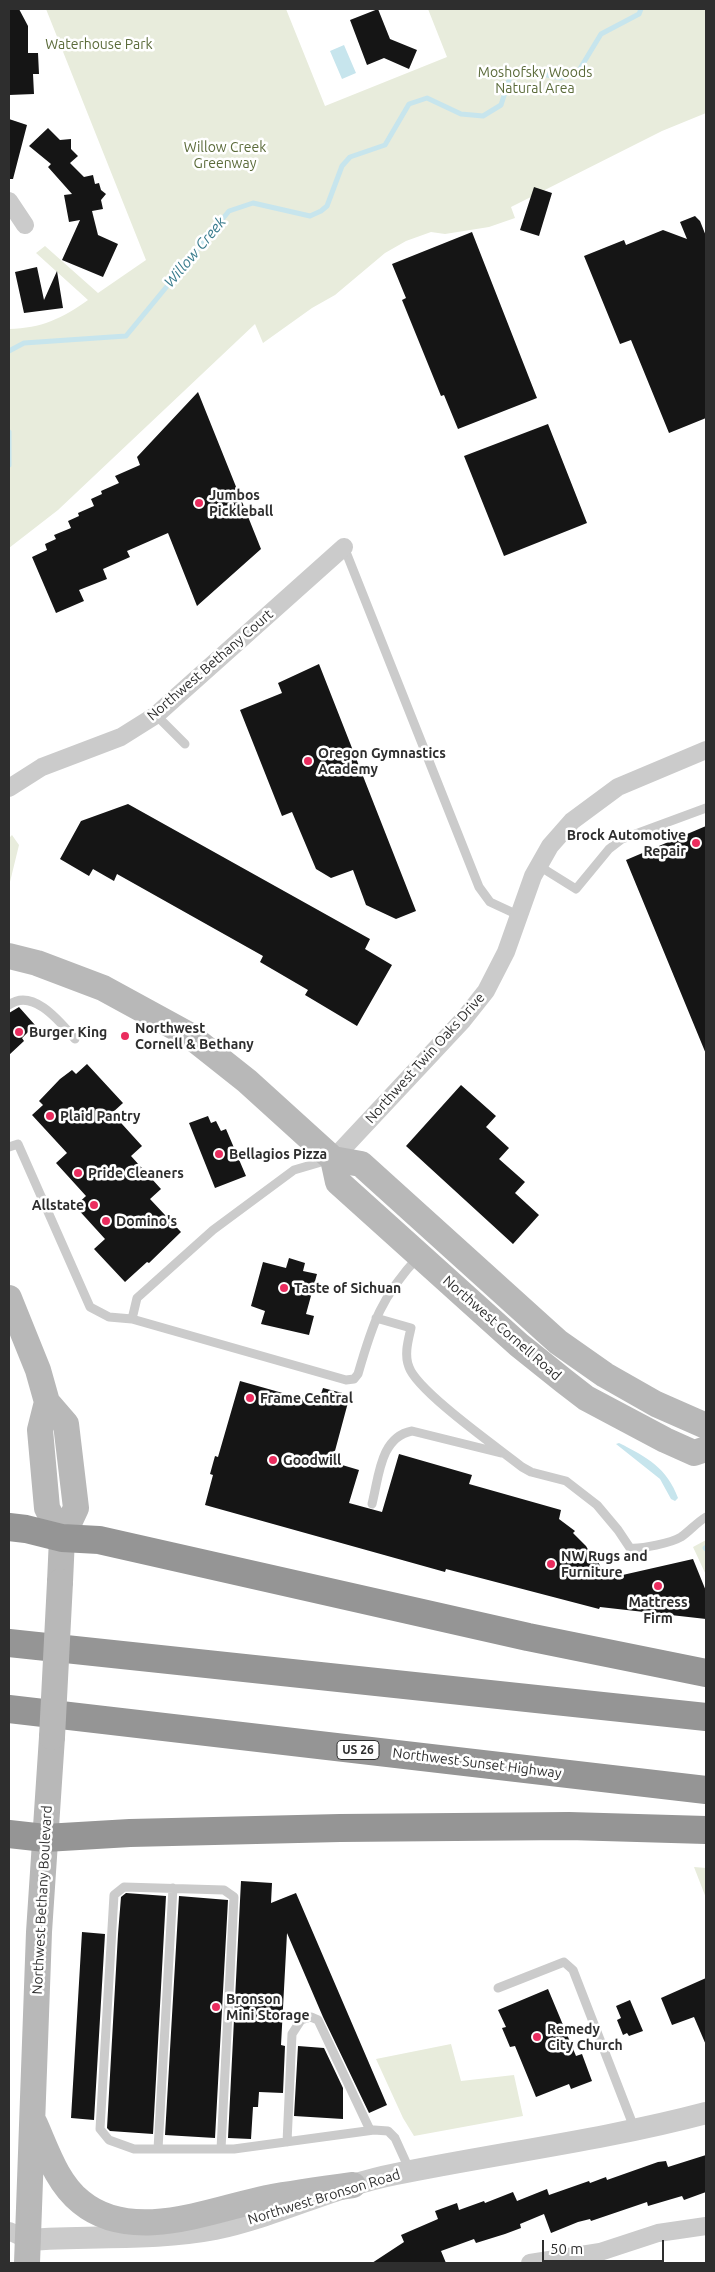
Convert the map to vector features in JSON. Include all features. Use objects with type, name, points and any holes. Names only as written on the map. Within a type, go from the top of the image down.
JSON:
[{"type":"highway","points":[[9,1527],[62,1538],[99,1540],[528,1637],[706,1673]]},
{"type":"highway","points":[[9,1643],[706,1717]]},
{"type":"highway","name":"Northwest Sunset Highway","points":[[9,1709],[706,1790]]},
{"type":"highway","points":[[9,1834],[45,1838],[130,1833],[569,1826],[706,1830]]},
{"type":"main road","points":[[9,956],[45,965],[103,988],[189,1035],[247,1081],[333,1159]]},
{"type":"main road","name":"Northwest Cornell Road","points":[[706,1426],[656,1404],[605,1376],[558,1342],[360,1164],[333,1159],[338,1182],[518,1345],[586,1398],[665,1440],[694,1452],[706,1449]]},
{"type":"main road","name":"Northwest Bethany Boulevard","points":[[9,1298],[38,1370],[47,1402],[40,1430],[47,1508],[62,1538],[50,1784],[37,1976],[33,2119],[18,2245]]},
{"type":"main road","points":[[33,2119],[64,2185],[87,2207],[115,2219],[138,2222],[199,2216],[266,2198],[353,2185]]},
{"type":"street","points":[[9,201],[26,225]]},
{"type":"street","name":"Northwest Bethany Court","points":[[9,788],[42,767],[121,737],[156,715],[344,547]]},
{"type":"street","name":"Northwest Twin Oaks Drive","points":[[333,1159],[486,991],[506,952],[518,915],[539,866],[550,846],[572,821],[618,787],[706,750]]},
{"type":"street","name":"Northwest Bronson Road","points":[[18,2245],[68,2237],[148,2238],[196,2232],[258,2218],[353,2185],[410,2171],[635,2130],[706,2113]]},
{"type":"street","points":[[530,2263],[569,2261],[658,2233],[706,2226]]},
{"type":"lane","points":[[344,547],[479,887],[490,902],[518,915]]},
{"type":"lane","points":[[156,715],[185,744]]},
{"type":"lane","points":[[539,866],[576,889],[609,849],[622,839],[706,808]]},
{"type":"lane","points":[[9,1005],[22,1000],[31,1001],[58,1020],[75,1039]]},
{"type":"lane","points":[[9,1147],[18,1144],[90,1307],[109,1317],[132,1319],[346,1380],[354,1379],[358,1374],[370,1332],[391,1289],[419,1256]]},
{"type":"lane","points":[[132,1319],[137,1298],[213,1230],[294,1170],[333,1159]]},
{"type":"lane","points":[[376,1318],[410,1328],[407,1359],[414,1378],[506,1455],[531,1472],[566,1481],[597,1505],[630,1548],[638,1549],[679,1538],[694,1524],[706,1517]]},
{"type":"lane","points":[[372,1504],[387,1447],[404,1432],[412,1430],[506,1455]]},
{"type":"lane","points":[[221,2149],[234,1898],[224,1890],[124,1886],[114,1895],[100,2129],[108,2140],[134,2149],[221,2149],[370,2130],[388,2131],[395,2138],[410,2171]]},
{"type":"lane","points":[[158,2149],[173,1888]]},
{"type":"lane","points":[[498,1988],[564,1962],[573,1970],[635,2130]]},
{"type":"lane","points":[[287,2142],[292,2034],[301,2020],[311,2017],[318,2020],[370,2130]]},
{"type":"green space","name":"Willow Creek Greenway","points":[[46,9],[286,9],[325,106],[447,57],[428,9],[706,9],[706,113],[662,131],[511,207],[515,218],[489,227],[445,234],[431,232],[406,241],[385,253],[335,295],[312,308],[263,343],[255,324],[58,510],[9,548],[9,329],[31,327],[51,321],[88,300],[36,253],[45,246],[98,293],[146,260]]},
{"type":"green space","points":[[12,835],[19,845],[9,886],[9,838]]},
{"type":"green space","points":[[706,1540],[706,1575],[693,1547]]},
{"type":"green space","points":[[694,1867],[706,1868],[706,1898]]},
{"type":"green space","points":[[451,2044],[461,2081],[514,2075],[523,2116],[414,2136],[403,2118],[376,2059]]},
{"type":"water","points":[[344,45],[356,73],[342,79],[330,51]]},
{"type":"water","points":[[619,1443],[655,1464],[668,1479],[678,1498],[675,1501],[671,1499],[660,1479],[616,1444]]},
{"type":"building","points":[[9,9],[19,9],[28,26],[28,53],[38,53],[39,74],[33,74],[34,94],[9,95]]},
{"type":"building","points":[[378,9],[390,39],[417,50],[409,69],[384,58],[367,65],[350,20]]},
{"type":"building","points":[[9,119],[27,125],[13,179],[9,179]]},
{"type":"building","points":[[48,128],[60,140],[71,139],[71,149],[78,156],[70,163],[84,177],[93,175],[95,184],[99,183],[101,190],[106,194],[101,200],[103,209],[92,211],[98,235],[118,244],[103,277],[62,260],[80,220],[69,222],[64,195],[72,194],[48,167],[51,164],[29,146]]},
{"type":"building","points":[[534,187],[552,193],[539,236],[520,230]]},
{"type":"building","points":[[695,216],[700,221],[706,236],[706,418],[669,433],[631,340],[620,344],[584,256],[624,240],[626,245],[663,230],[687,239],[680,222]]},
{"type":"building","points":[[472,232],[537,398],[458,429],[444,395],[441,396],[402,300],[406,298],[392,264]]},
{"type":"building","points":[[37,267],[44,300],[57,271],[63,308],[24,313],[15,272]]},
{"type":"building","points":[[198,392],[261,549],[197,606],[168,533],[127,551],[130,557],[103,569],[107,579],[79,590],[84,601],[56,613],[32,557],[47,550],[45,544],[56,539],[54,535],[71,528],[68,521],[79,516],[78,513],[94,506],[91,499],[102,494],[101,491],[119,483],[115,476],[140,465],[137,457]]},
{"type":"building","points":[[548,424],[587,523],[504,556],[464,456]]},
{"type":"building","name":"Oregon Gymnastics Academy","points":[[319,664],[416,911],[396,919],[366,905],[353,870],[331,878],[316,869],[292,812],[282,816],[240,710],[282,693],[278,683]]},
{"type":"building","points":[[128,804],[370,939],[365,949],[392,965],[357,1026],[305,995],[308,990],[260,962],[263,956],[117,874],[114,881],[93,869],[89,876],[60,859],[81,821]]},
{"type":"building","points":[[706,826],[706,1054],[626,860]]},
{"type":"building","name":"Burger King","points":[[19,1007],[35,1025],[22,1038],[24,1041],[9,1055],[9,1013]]},
{"type":"building","points":[[87,1064],[123,1103],[112,1113],[142,1146],[131,1156],[161,1189],[150,1199],[181,1232],[149,1263],[147,1262],[125,1282],[94,1249],[105,1239],[75,1206],[86,1196],[56,1163],[67,1153],[32,1115],[43,1105],[39,1101],[60,1079],[72,1070],[76,1074]]},
{"type":"building","points":[[461,1085],[496,1116],[486,1127],[509,1148],[499,1159],[525,1182],[515,1193],[539,1215],[513,1244],[406,1146]]},
{"type":"building","name":"Bellagios Pizza","points":[[208,1116],[211,1123],[216,1121],[221,1131],[226,1129],[246,1176],[215,1188],[189,1123]]},
{"type":"building","name":"Taste of Sichuan","points":[[289,1258],[305,1263],[303,1271],[317,1274],[306,1314],[314,1316],[309,1335],[261,1324],[265,1311],[251,1306],[263,1262],[286,1268]]},
{"type":"building","points":[[240,1381],[318,1403],[323,1388],[350,1395],[332,1462],[359,1470],[349,1503],[382,1512],[399,1454],[472,1475],[469,1484],[561,1510],[559,1519],[575,1531],[573,1533],[586,1546],[595,1562],[598,1561],[605,1579],[693,1559],[706,1591],[706,1619],[600,1607],[599,1609],[446,1569],[445,1572],[205,1505],[213,1475],[210,1474],[215,1456],[218,1457]]},
{"type":"building","points":[[241,1881],[272,1883],[271,1903],[296,1893],[387,2105],[369,2113],[323,2017],[287,1933],[281,2045],[285,2046],[283,2093],[259,2092],[258,2107],[253,2107],[251,2139],[228,2138]]},
{"type":"building","points":[[126,1893],[166,1896],[153,2134],[110,2131],[107,2128],[118,1934],[121,1897]]},
{"type":"building","points":[[179,1896],[228,1900],[215,2138],[165,2135]]},
{"type":"building","points":[[82,1932],[105,1934],[94,2120],[71,2118]]},
{"type":"building","points":[[706,1978],[706,2045],[694,2017],[672,2025],[661,1998]]},
{"type":"building","name":"Remedy City Church","points":[[548,1989],[576,2056],[582,2054],[592,2081],[571,2089],[569,2084],[536,2097],[515,2046],[510,2047],[502,2028],[506,2027],[498,2010]]},
{"type":"building","points":[[630,2000],[643,2031],[629,2036],[627,2033],[623,2035],[617,2020],[621,2018],[616,2006]]},
{"type":"building","points":[[298,2046],[324,2048],[343,2088],[343,2119],[294,2116]]},
{"type":"building","points":[[706,2155],[706,2192],[684,2200],[682,2196],[648,2206],[647,2202],[591,2221],[590,2219],[578,2222],[551,2233],[544,2214],[520,2224],[521,2228],[505,2234],[476,2243],[474,2239],[441,2251],[446,2263],[372,2263],[404,2242],[401,2235],[438,2219],[435,2211],[457,2203],[459,2210],[484,2201],[485,2203],[513,2192],[517,2201],[547,2189],[549,2195],[589,2181],[590,2183],[606,2177],[607,2180],[658,2162],[666,2161],[668,2167]]},
{"type":"waterway","name":"Willow Creek","points":[[9,351],[24,343],[126,336],[229,211],[253,203],[310,216],[321,211],[327,206],[342,166],[350,157],[385,145],[409,104],[427,98],[461,114],[483,116],[501,105],[510,77],[534,72],[561,78],[578,72],[601,34],[639,14],[641,9]]},
{"type":"waterway","name":"Willow Creek","points":[[9,432],[9,465]]},
{"type":"place","name":"Jumbos Pickleball","points":[[199,503]]},
{"type":"place","name":"Oregon Gymnastics Academy","points":[[308,761]]},
{"type":"place","name":"Brock Automotive Repair","points":[[696,843]]},
{"type":"place","name":"Burger King","points":[[19,1032]]},
{"type":"place","name":"Northwest Cornell & Bethany","points":[[125,1036]]},
{"type":"place","name":"Plaid Pantry","points":[[50,1116]]},
{"type":"place","name":"Bellagios Pizza","points":[[219,1154]]},
{"type":"place","name":"Pride Cleaners","points":[[78,1173]]},
{"type":"place","name":"Allstate","points":[[94,1205]]},
{"type":"place","name":"Domino's","points":[[106,1221]]},
{"type":"place","name":"Taste of Sichuan","points":[[284,1288]]},
{"type":"place","name":"Frame Central","points":[[250,1398]]},
{"type":"place","name":"Goodwill","points":[[273,1460]]},
{"type":"place","name":"NW Rugs and Furniture","points":[[551,1564]]},
{"type":"place","name":"Mattress Firm","points":[[658,1586]]},
{"type":"place","name":"Bronson Mini Storage","points":[[216,2007]]},
{"type":"place","name":"Remedy City Church","points":[[537,2037]]},
{"type":"park label","name":"Waterhouse Park","points":[[99,44]]},
{"type":"park label","name":"Moshofsky Woods Natural Area","points":[[535,80]]}]
